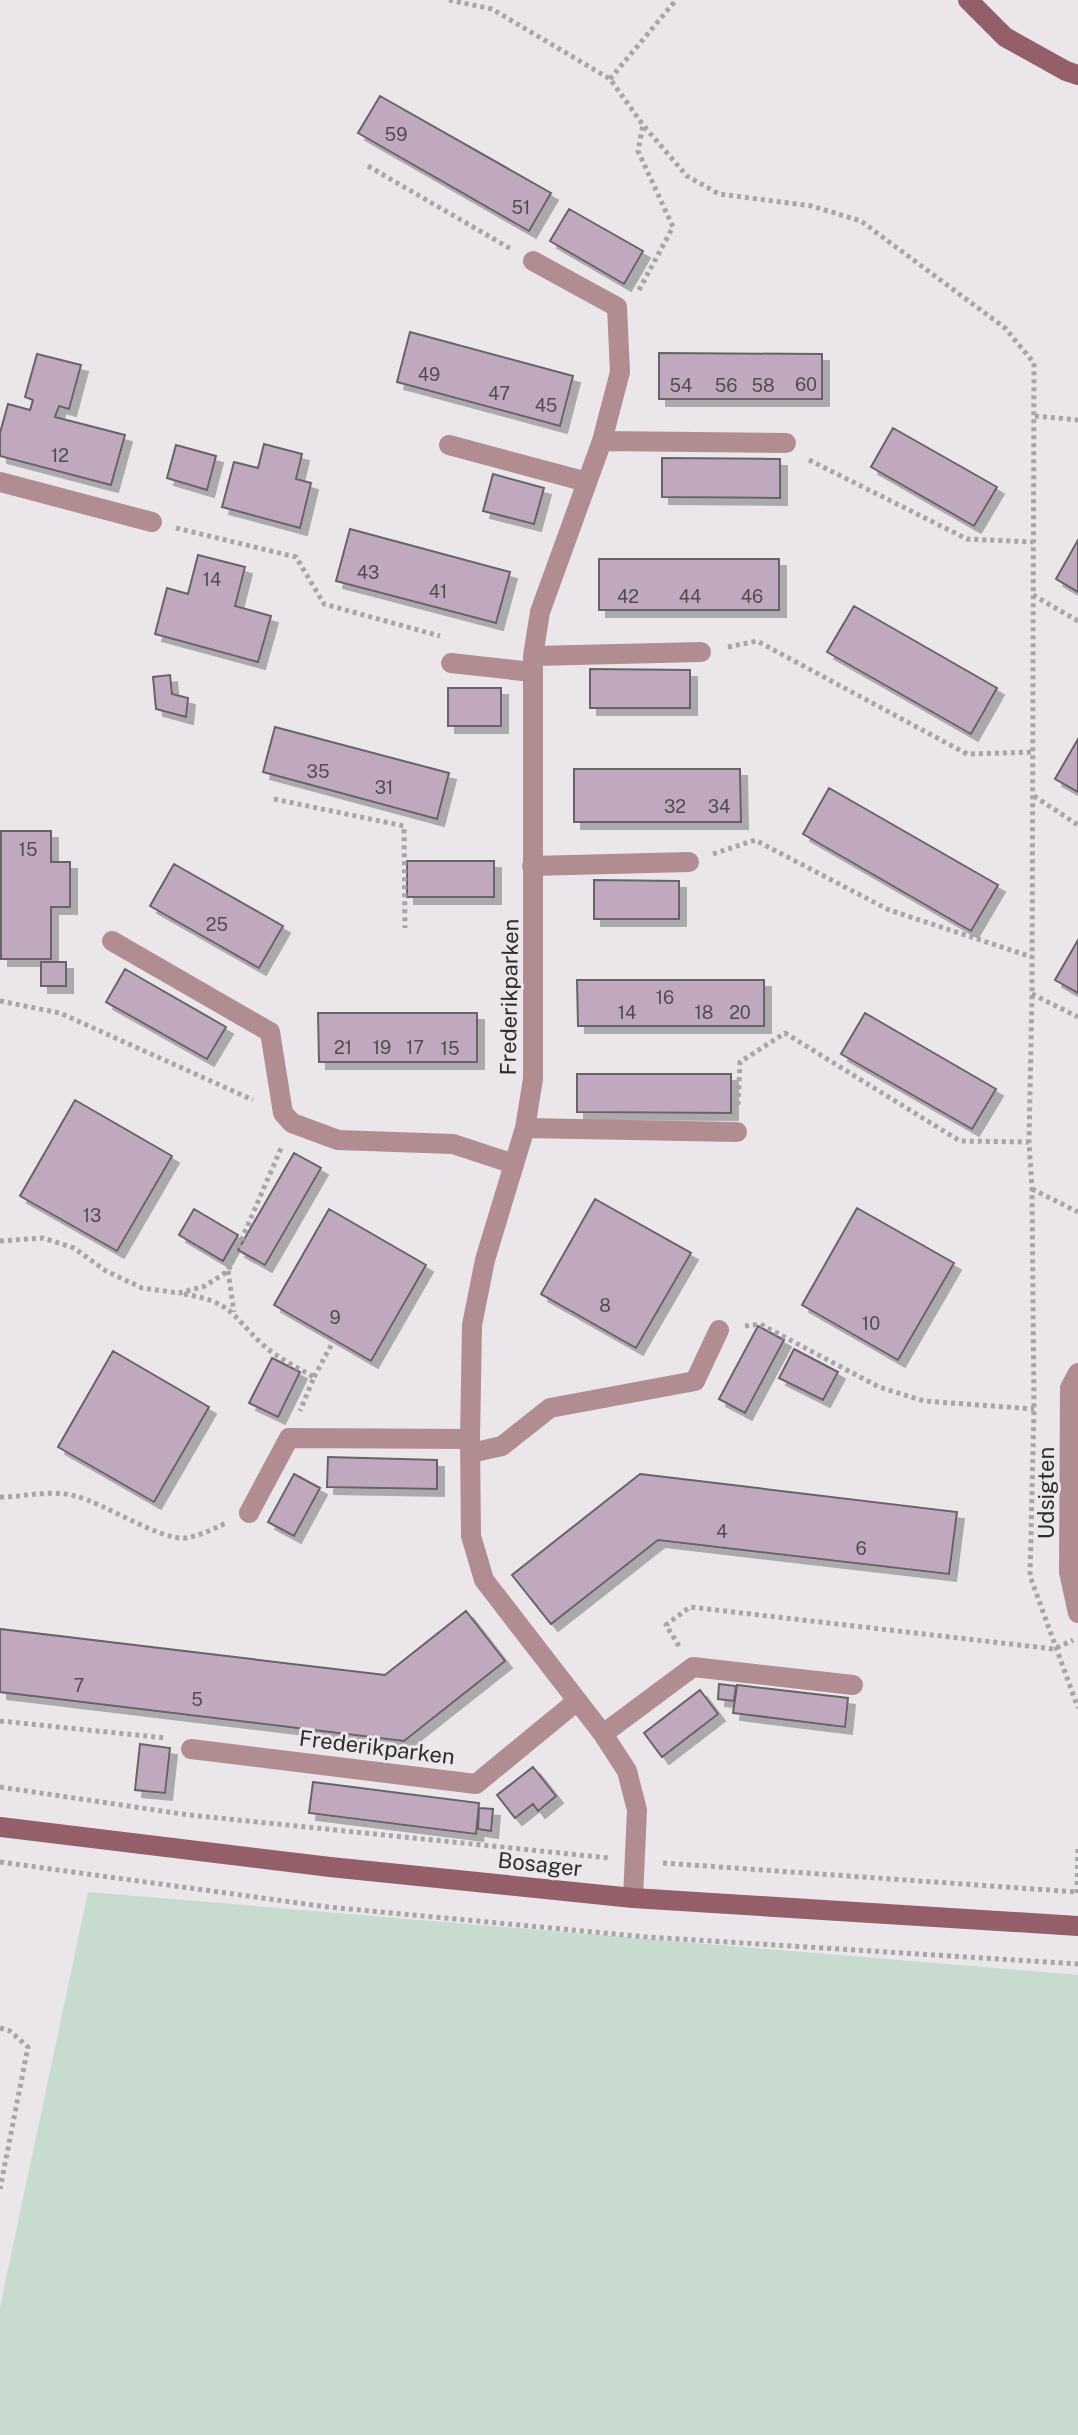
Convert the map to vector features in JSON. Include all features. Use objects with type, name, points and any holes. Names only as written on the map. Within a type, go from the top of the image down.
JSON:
[{"type":"street","points":[[968,0],[1005,37],[1078,75]]},
{"type":"street","points":[[533,261],[617,307]]},
{"type":"street","name":"Frederikparken","points":[[617,307],[620,372],[602,441],[540,612],[532,664],[533,1079],[525,1128],[485,1260],[472,1325],[470,1446],[471,1536],[484,1580],[603,1734],[627,1771],[637,1810],[633,1898]]},
{"type":"street","points":[[602,441],[786,443]]},
{"type":"street","points":[[449,445],[587,482]]},
{"type":"street","points":[[0,482],[152,522]]},
{"type":"street","points":[[451,663],[532,664],[701,652]]},
{"type":"street","points":[[532,866],[689,862]]},
{"type":"street","points":[[112,941],[270,1032],[288,1118],[338,1140],[453,1144],[514,1164]]},
{"type":"street","points":[[525,1128],[737,1132]]},
{"type":"street","points":[[249,1513],[289,1438],[502,1446],[550,1408],[695,1381],[719,1330]]},
{"type":"street","name":"Udsigten","points":[[1078,1373],[1070,1388],[1069,1572],[1078,1613]]},
{"type":"street","points":[[603,1734],[693,1667],[853,1685]]},
{"type":"street","name":"Frederikparken","points":[[191,1749],[476,1784],[577,1701]]},
{"type":"street","name":"Bosager","points":[[0,1827],[330,1867],[633,1898],[1077,1926]]},
{"type":"path","points":[[449,0],[492,9],[610,79],[643,125],[687,176],[719,194],[812,206],[861,221],[1005,328],[1034,363],[1034,796],[1029,1142],[1034,1409],[1030,1576],[1078,1708]]},
{"type":"path","points":[[610,79],[676,0]]},
{"type":"path","points":[[617,307],[634,299],[673,227],[638,151],[643,125]]},
{"type":"path","points":[[368,166],[533,261]]},
{"type":"path","points":[[1035,416],[1078,420]]},
{"type":"path","points":[[786,443],[800,455],[967,539],[1033,542]]},
{"type":"path","points":[[152,522],[296,557],[324,604],[457,640],[451,663]]},
{"type":"path","points":[[1033,595],[1078,621]]},
{"type":"path","points":[[701,652],[757,641],[967,754],[1034,752]]},
{"type":"path","points":[[1034,796],[1078,825]]},
{"type":"path","points":[[274,799],[404,826],[405,928]]},
{"type":"path","points":[[689,862],[755,840],[889,910],[1032,957]]},
{"type":"path","points":[[1032,994],[1078,1017]]},
{"type":"path","points":[[0,1001],[60,1013],[288,1118],[228,1271],[234,1313]]},
{"type":"path","points":[[737,1132],[740,1062],[785,1033],[960,1141],[1029,1142]]},
{"type":"path","points":[[1032,1189],[1078,1212]]},
{"type":"path","points":[[0,1241],[43,1238],[74,1248],[106,1271],[142,1288],[210,1298],[234,1313],[261,1343],[314,1377]]},
{"type":"path","points":[[179,1293],[205,1286],[228,1271]]},
{"type":"path","points":[[719,1330],[760,1324],[879,1387],[924,1401],[1034,1409]]},
{"type":"path","points":[[289,1438],[314,1377],[334,1340]]},
{"type":"path","points":[[0,1497],[42,1492],[72,1495],[106,1506],[167,1536],[182,1538],[200,1535],[249,1513]]},
{"type":"path","points":[[693,1667],[666,1625],[690,1607],[1054,1649],[1078,1638]]},
{"type":"path","points":[[0,1721],[170,1739],[191,1749]]},
{"type":"path","points":[[0,1787],[204,1817],[635,1861],[1077,1892]]},
{"type":"path","points":[[1077,1926],[1078,1846]]},
{"type":"path","points":[[0,1862],[328,1907],[632,1936],[1078,1964]]},
{"type":"path","points":[[0,2028],[10,2031],[28,2047],[0,2189]]},
{"type":"green space","points":[[88,1892],[1078,1975],[1078,2435],[0,2435],[0,2307]]},
{"type":"building","points":[[380,96],[551,193],[529,231],[358,133]]},
{"type":"building","points":[[569,209],[643,251],[624,284],[550,241]]},
{"type":"building","points":[[410,332],[573,376],[560,426],[397,382]]},
{"type":"building","points":[[659,353],[822,354],[822,399],[659,399]]},
{"type":"building","points":[[37,354],[81,365],[69,409],[59,406],[55,417],[125,435],[111,485],[0,456],[0,433],[8,404],[30,410],[33,400],[25,397]]},
{"type":"building","points":[[893,428],[997,487],[974,526],[871,467]]},
{"type":"building","points":[[264,444],[302,454],[296,479],[311,483],[300,528],[222,507],[234,462],[258,468]]},
{"type":"building","points":[[176,445],[216,456],[207,490],[167,478]]},
{"type":"building","points":[[662,458],[780,459],[780,498],[662,497]]},
{"type":"building","points":[[493,474],[544,488],[534,524],[483,511]]},
{"type":"building","points":[[350,529],[510,572],[496,623],[336,581]]},
{"type":"building","points":[[1078,540],[1078,592],[1056,579]]},
{"type":"building","points":[[198,555],[245,567],[235,606],[271,616],[258,662],[155,634],[167,588],[188,594]]},
{"type":"building","points":[[599,559],[779,559],[779,610],[599,610]]},
{"type":"building","points":[[854,606],[997,688],[971,734],[827,652]]},
{"type":"building","points":[[590,669],[690,670],[690,708],[590,708]]},
{"type":"building","points":[[170,675],[172,694],[188,698],[186,717],[156,709],[153,677]]},
{"type":"building","points":[[448,688],[501,688],[501,726],[448,726]]},
{"type":"building","points":[[275,727],[449,773],[437,819],[263,772]]},
{"type":"building","points":[[1078,739],[1078,792],[1055,779]]},
{"type":"building","points":[[574,769],[740,769],[741,822],[574,822]]},
{"type":"building","points":[[829,788],[998,885],[971,931],[803,834]]},
{"type":"building","points":[[1,831],[51,831],[51,862],[70,862],[70,907],[51,907],[51,959],[1,959]]},
{"type":"building","points":[[407,861],[494,861],[494,897],[407,897]]},
{"type":"building","points":[[174,864],[283,926],[259,968],[150,906]]},
{"type":"building","points":[[594,880],[679,881],[679,919],[594,919]]},
{"type":"building","points":[[1078,940],[1078,993],[1055,980]]},
{"type":"building","points":[[41,962],[66,962],[66,986],[41,986]]},
{"type":"building","points":[[125,969],[226,1027],[207,1059],[106,1002]]},
{"type":"building","points":[[577,980],[764,980],[764,1026],[578,1026]]},
{"type":"building","points":[[318,1013],[477,1013],[477,1062],[319,1062]]},
{"type":"building","points":[[865,1013],[996,1089],[972,1129],[841,1054]]},
{"type":"building","points":[[577,1074],[731,1074],[731,1113],[577,1112]]},
{"type":"building","points":[[75,1100],[172,1156],[117,1251],[20,1196]]},
{"type":"building","points":[[294,1153],[321,1168],[265,1265],[238,1250]]},
{"type":"building","points":[[595,1199],[691,1253],[636,1348],[541,1294]]},
{"type":"building","points":[[857,1208],[954,1263],[898,1360],[802,1305]]},
{"type":"building","points":[[194,1209],[238,1235],[223,1261],[179,1235]]},
{"type":"building","points":[[329,1209],[426,1265],[371,1361],[274,1305]]},
{"type":"building","points":[[758,1326],[784,1340],[745,1413],[719,1399]]},
{"type":"building","points":[[794,1349],[838,1372],[823,1400],[779,1378]]},
{"type":"building","points":[[113,1351],[209,1407],[154,1502],[58,1447]]},
{"type":"building","points":[[272,1358],[300,1372],[278,1417],[249,1403]]},
{"type":"building","points":[[328,1457],[437,1460],[437,1489],[327,1487]]},
{"type":"building","points":[[294,1474],[320,1488],[294,1536],[268,1522]]},
{"type":"building","points":[[640,1474],[957,1512],[949,1574],[658,1540],[551,1624],[512,1575]]},
{"type":"building","points":[[466,1611],[505,1661],[404,1741],[0,1692],[0,1629],[385,1675]]},
{"type":"building","points":[[719,1684],[736,1686],[734,1701],[718,1699]]},
{"type":"building","points":[[737,1685],[848,1698],[845,1727],[733,1713]]},
{"type":"building","points":[[700,1690],[718,1714],[662,1757],[644,1733]]},
{"type":"building","points":[[140,1744],[170,1748],[165,1793],[135,1790]]},
{"type":"building","points":[[533,1767],[556,1796],[538,1811],[533,1804],[515,1818],[497,1795]]},
{"type":"building","points":[[313,1782],[479,1803],[476,1834],[309,1813]]},
{"type":"building","points":[[479,1808],[493,1809],[491,1831],[478,1829]]}]
